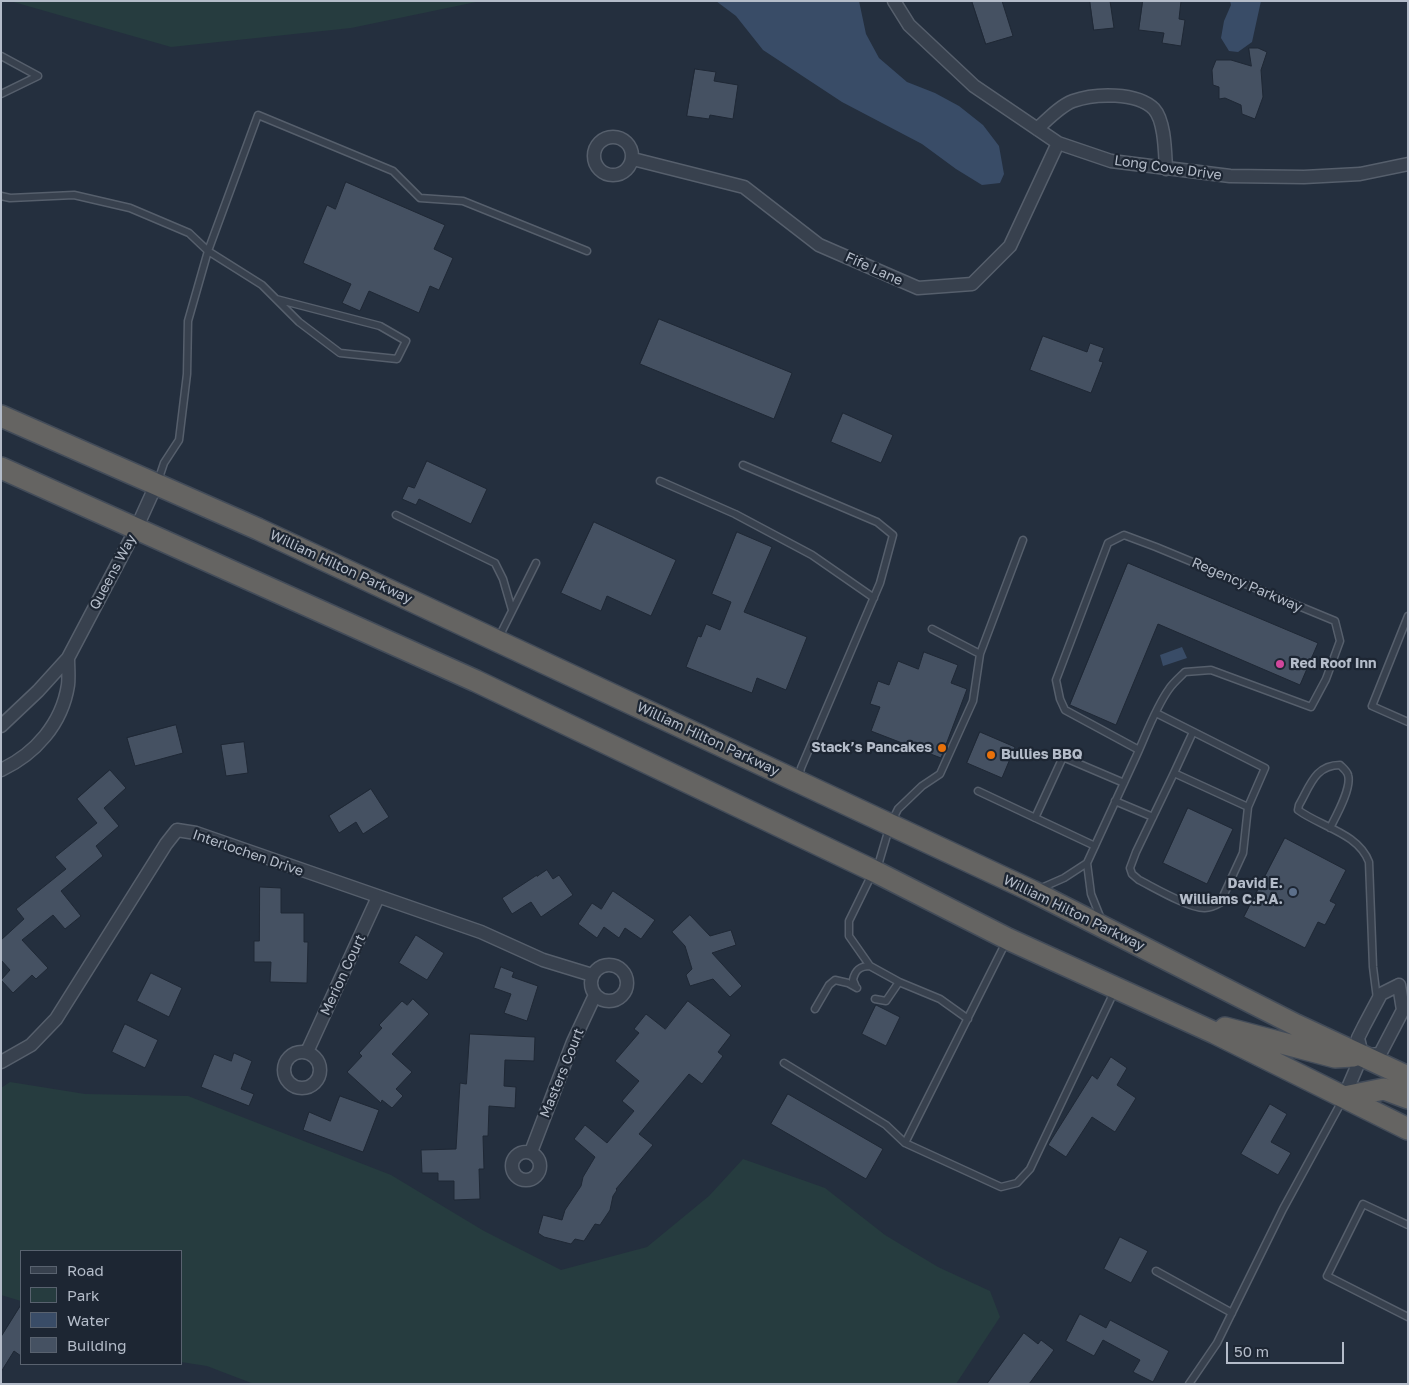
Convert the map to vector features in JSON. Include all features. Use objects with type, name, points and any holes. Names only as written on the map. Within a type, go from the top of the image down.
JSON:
[{"type":"highway","name":"William Hilton Parkway","points":[[1,416],[258,529],[1032,891],[1296,1025],[1408,1077]]},
{"type":"highway","points":[[1,468],[476,681],[875,872],[1008,939],[1167,1013],[1215,1033],[1408,1129]]},
{"type":"highway","points":[[1167,1013],[1335,1057],[1362,1055]]},
{"type":"highway","points":[[1344,1097],[1384,1089],[1408,1098]]},
{"type":"street","name":"Long Cove Drive","points":[[894,1],[909,24],[974,86],[1058,143],[1111,161],[1230,176],[1304,177],[1360,174],[1408,164]]},
{"type":"street","points":[[1037,129],[1056,112],[1073,101],[1120,95],[1143,102],[1155,110],[1160,122],[1165,145],[1166,169]]},
{"type":"street","name":"Fife Lane","points":[[633,159],[744,187],[819,244],[918,288],[972,284],[1010,246],[1058,143]]},
{"type":"street","name":"Queens Way","points":[[1,726],[38,691],[68,658],[136,529],[156,485]]},
{"type":"street","name":"Queens Way","points":[[1,770],[11,766],[36,747],[54,726],[68,686],[68,658]]},
{"type":"street","name":"Interlochen Drive","points":[[2,1060],[31,1046],[56,1019],[166,844],[177,830],[196,833],[482,932],[543,960],[592,974]]},
{"type":"street","name":"Merion Court","points":[[307,1052],[378,897]]},
{"type":"street","points":[[603,965],[617,966],[623,970],[626,976],[628,984],[626,991],[615,1000],[601,999],[591,989],[592,974],[603,965]]},
{"type":"street","points":[[1344,1097],[1362,1055],[1358,1038],[1377,1000],[1381,994],[1403,988],[1403,1010],[1380,1054],[1362,1055]]},
{"type":"street","name":"Masters Court","points":[[531,1152],[574,1042],[595,995]]},
{"type":"lane","points":[[1,56],[38,76],[1,94]]},
{"type":"lane","points":[[156,485],[164,463],[178,440],[187,374],[188,321],[208,251],[258,115],[393,171],[420,198],[463,201],[587,251]]},
{"type":"lane","points":[[1,196],[10,198],[74,195],[130,208],[189,232],[208,251],[262,284],[276,299],[299,322],[340,353],[397,359],[406,342],[380,326],[276,299]]},
{"type":"lane","points":[[743,465],[877,522],[893,535],[880,583],[801,768],[799,782]]},
{"type":"lane","points":[[660,480],[735,514],[812,554],[874,598]]},
{"type":"lane","points":[[396,515],[495,562],[503,579],[512,610]]},
{"type":"lane","name":"Regency Parkway","points":[[1087,863],[1115,801],[1124,783],[1156,713],[1169,689],[1185,672],[1211,670],[1312,708],[1340,641],[1335,622],[1124,535],[1108,543],[1056,680],[1060,699],[1065,710],[1139,750]]},
{"type":"lane","points":[[968,1019],[940,1000],[899,982],[870,966],[849,936],[849,921],[875,872],[890,825],[898,808],[922,786],[940,774],[973,701],[980,654],[1023,540]]},
{"type":"lane","points":[[497,640],[536,563]]},
{"type":"lane","points":[[1408,616],[1372,706],[1408,722]]},
{"type":"lane","points":[[932,629],[980,654]]},
{"type":"lane","points":[[1156,713],[1265,768],[1248,807],[1244,853],[1238,868],[1220,903],[1213,907],[1204,908],[1196,907],[1139,880],[1132,874],[1130,868],[1193,732]]},
{"type":"lane","points":[[1035,818],[1062,757],[1124,783]]},
{"type":"lane","points":[[1330,828],[1349,782],[1348,773],[1340,765],[1331,765],[1319,771],[1298,810],[1330,828],[1346,836],[1365,852],[1369,862],[1373,967],[1377,1000]]},
{"type":"lane","points":[[1174,773],[1248,807]]},
{"type":"lane","points":[[978,791],[1095,846]]},
{"type":"lane","points":[[1115,801],[1153,817]]},
{"type":"lane","points":[[1032,891],[1054,884],[1087,863],[1091,894],[1106,929]]},
{"type":"lane","points":[[905,1143],[1008,939]]},
{"type":"lane","points":[[815,1009],[834,980],[848,983],[857,988],[853,980],[854,973],[863,966],[870,966]]},
{"type":"lane","points":[[875,999],[886,1001],[899,982]]},
{"type":"lane","points":[[784,1063],[886,1125],[905,1143],[1001,1188],[1016,1183],[1030,1169],[1115,989]]},
{"type":"lane","points":[[1189,1384],[1217,1343],[1283,1209],[1344,1097]]},
{"type":"lane","points":[[1408,1226],[1363,1204],[1327,1276],[1408,1317]]},
{"type":"lane","points":[[1156,1271],[1232,1313]]},
{"type":"green space","points":[[10,1],[481,1],[351,28],[171,47]]},
{"type":"green space","points":[[10,1082],[85,1094],[188,1096],[391,1175],[484,1231],[561,1270],[647,1247],[709,1196],[743,1159],[825,1188],[885,1235],[938,1267],[990,1291],[1000,1317],[956,1384],[254,1384],[207,1366],[182,1362],[182,1250],[20,1250],[20,1301],[1,1295],[1,1088]]},
{"type":"water","points":[[716,1],[859,1],[866,34],[879,58],[907,82],[935,93],[959,106],[983,125],[999,146],[1004,174],[1000,183],[982,185],[922,144],[842,102],[763,50],[736,16]]},
{"type":"water","points":[[1230,1],[1261,1],[1252,42],[1238,52],[1229,51],[1221,38],[1224,21],[1231,5]]},
{"type":"water","points":[[1182,647],[1187,658],[1163,666],[1160,655]]},
{"type":"building","points":[[972,1],[1002,1],[1013,36],[986,44]]},
{"type":"building","points":[[1090,1],[1110,1],[1114,28],[1094,30]]},
{"type":"building","points":[[1143,1],[1181,1],[1179,19],[1185,20],[1181,46],[1162,43],[1164,33],[1139,30]]},
{"type":"building","points":[[1249,48],[1258,48],[1267,52],[1261,70],[1263,97],[1255,119],[1242,114],[1241,105],[1225,98],[1219,99],[1219,87],[1213,85],[1212,70],[1216,60],[1231,60],[1251,66]]},
{"type":"building","points":[[695,69],[716,72],[714,81],[738,85],[733,119],[710,115],[709,119],[687,116]]},
{"type":"building","points":[[346,182],[445,225],[434,249],[453,258],[439,290],[430,286],[419,313],[369,291],[360,311],[342,303],[351,284],[303,263],[327,205],[335,209]]},
{"type":"building","points":[[659,319],[792,373],[774,419],[640,364]]},
{"type":"building","points":[[1043,336],[1087,352],[1090,343],[1104,348],[1099,361],[1103,362],[1091,393],[1030,370]]},
{"type":"building","points":[[843,413],[893,435],[881,463],[831,442]]},
{"type":"building","points":[[427,461],[487,489],[471,524],[419,499],[416,505],[402,499],[408,486],[414,488]]},
{"type":"building","points":[[594,522],[676,560],[651,616],[607,596],[601,611],[561,593]]},
{"type":"building","points":[[737,532],[772,547],[744,612],[807,637],[786,690],[757,678],[752,693],[686,667],[698,636],[701,637],[706,624],[720,630],[731,602],[712,594]]},
{"type":"building","name":"Red Roof Inn","points":[[1128,563],[1318,643],[1300,685],[1158,624],[1116,725],[1070,705]]},
{"type":"building","points":[[924,652],[958,665],[951,683],[967,689],[941,758],[871,731],[880,707],[870,704],[878,681],[889,685],[898,661],[918,669]]},
{"type":"building","points":[[176,725],[183,753],[135,766],[127,738]]},
{"type":"building","name":"Bullies BBQ","points":[[980,732],[1015,747],[1002,778],[967,763]]},
{"type":"building","points":[[244,742],[248,773],[226,776],[221,745]]},
{"type":"building","points":[[110,770],[126,788],[104,808],[119,826],[96,846],[103,856],[61,891],[81,916],[65,929],[53,915],[22,940],[48,968],[36,979],[32,975],[13,993],[1,980],[10,970],[1,960],[1,940],[24,919],[16,909],[66,869],[55,857],[97,823],[77,799]]},
{"type":"building","points":[[371,789],[389,817],[363,834],[356,822],[339,833],[329,816]]},
{"type":"building","points":[[1188,808],[1233,829],[1207,884],[1163,863]]},
{"type":"building","points":[[1285,838],[1346,870],[1330,901],[1336,904],[1325,925],[1318,922],[1305,948],[1244,917]]},
{"type":"building","points":[[547,870],[553,879],[559,875],[573,895],[541,917],[531,902],[512,914],[502,898]]},
{"type":"building","points":[[260,887],[281,888],[281,913],[304,913],[304,942],[308,942],[307,983],[270,982],[271,962],[254,962],[254,941],[259,941]]},
{"type":"building","points":[[613,891],[655,920],[641,939],[625,928],[619,938],[604,927],[597,938],[578,924],[592,903],[601,909]]},
{"type":"building","points":[[690,915],[710,936],[731,930],[736,945],[712,953],[742,986],[730,997],[713,979],[690,986],[686,975],[692,969],[685,946],[672,932]]},
{"type":"building","points":[[416,935],[444,953],[427,980],[399,963]]},
{"type":"building","points":[[501,967],[514,972],[512,977],[538,986],[527,1021],[504,1013],[511,994],[494,988]]},
{"type":"building","points":[[151,973],[182,988],[169,1017],[137,1001]]},
{"type":"building","points":[[413,999],[429,1014],[392,1054],[412,1072],[396,1089],[403,1096],[392,1108],[382,1100],[381,1103],[347,1072],[362,1056],[359,1053],[382,1028],[379,1025],[402,1001],[407,1005]]},
{"type":"building","points":[[688,1001],[731,1035],[718,1052],[723,1056],[702,1084],[689,1074],[639,1134],[653,1145],[616,1189],[610,1210],[600,1225],[595,1224],[584,1241],[575,1239],[571,1244],[544,1237],[538,1233],[543,1215],[562,1220],[565,1210],[581,1186],[583,1177],[595,1157],[574,1139],[585,1125],[607,1143],[634,1111],[622,1101],[639,1081],[615,1061],[639,1033],[634,1029],[646,1014],[665,1029]]},
{"type":"building","points":[[876,1005],[900,1017],[886,1046],[862,1034]]},
{"type":"building","points":[[125,1024],[158,1040],[145,1068],[112,1052]]},
{"type":"building","points":[[470,1034],[535,1037],[534,1061],[505,1060],[504,1086],[516,1087],[515,1108],[489,1106],[488,1136],[483,1136],[484,1169],[479,1169],[480,1199],[454,1200],[454,1181],[438,1181],[438,1173],[422,1173],[421,1150],[456,1149],[460,1083],[466,1084]]},
{"type":"building","points":[[234,1053],[252,1061],[241,1089],[254,1094],[249,1106],[201,1087],[214,1054],[231,1061]]},
{"type":"building","points":[[1111,1057],[1127,1068],[1117,1085],[1136,1098],[1115,1132],[1092,1117],[1066,1157],[1048,1145],[1092,1075],[1097,1079]]},
{"type":"building","points":[[788,1094],[883,1149],[866,1179],[771,1124]]},
{"type":"building","points":[[340,1096],[379,1110],[363,1152],[303,1130],[309,1112],[330,1121]]},
{"type":"building","points":[[1270,1104],[1287,1114],[1271,1142],[1291,1153],[1278,1175],[1241,1154]]},
{"type":"building","points":[[1120,1237],[1148,1251],[1131,1283],[1104,1269]]},
{"type":"building","points":[[20,1307],[20,1355],[14,1351],[1,1372],[1,1337]]},
{"type":"building","points":[[1080,1314],[1106,1328],[1110,1320],[1169,1351],[1153,1382],[1133,1372],[1140,1360],[1103,1340],[1094,1356],[1066,1341]]},
{"type":"building","points":[[1024,1333],[1038,1344],[1041,1340],[1054,1350],[1029,1384],[987,1384]]},
{"type":"place","name":"Red Roof Inn","points":[[1280,664]]},
{"type":"place","name":"Stack’s Pancakes","points":[[942,748]]},
{"type":"place","name":"Bullies BBQ","points":[[991,755]]},
{"type":"place","name":"David E. Williams C.P.A.","points":[[1293,892]]}]
